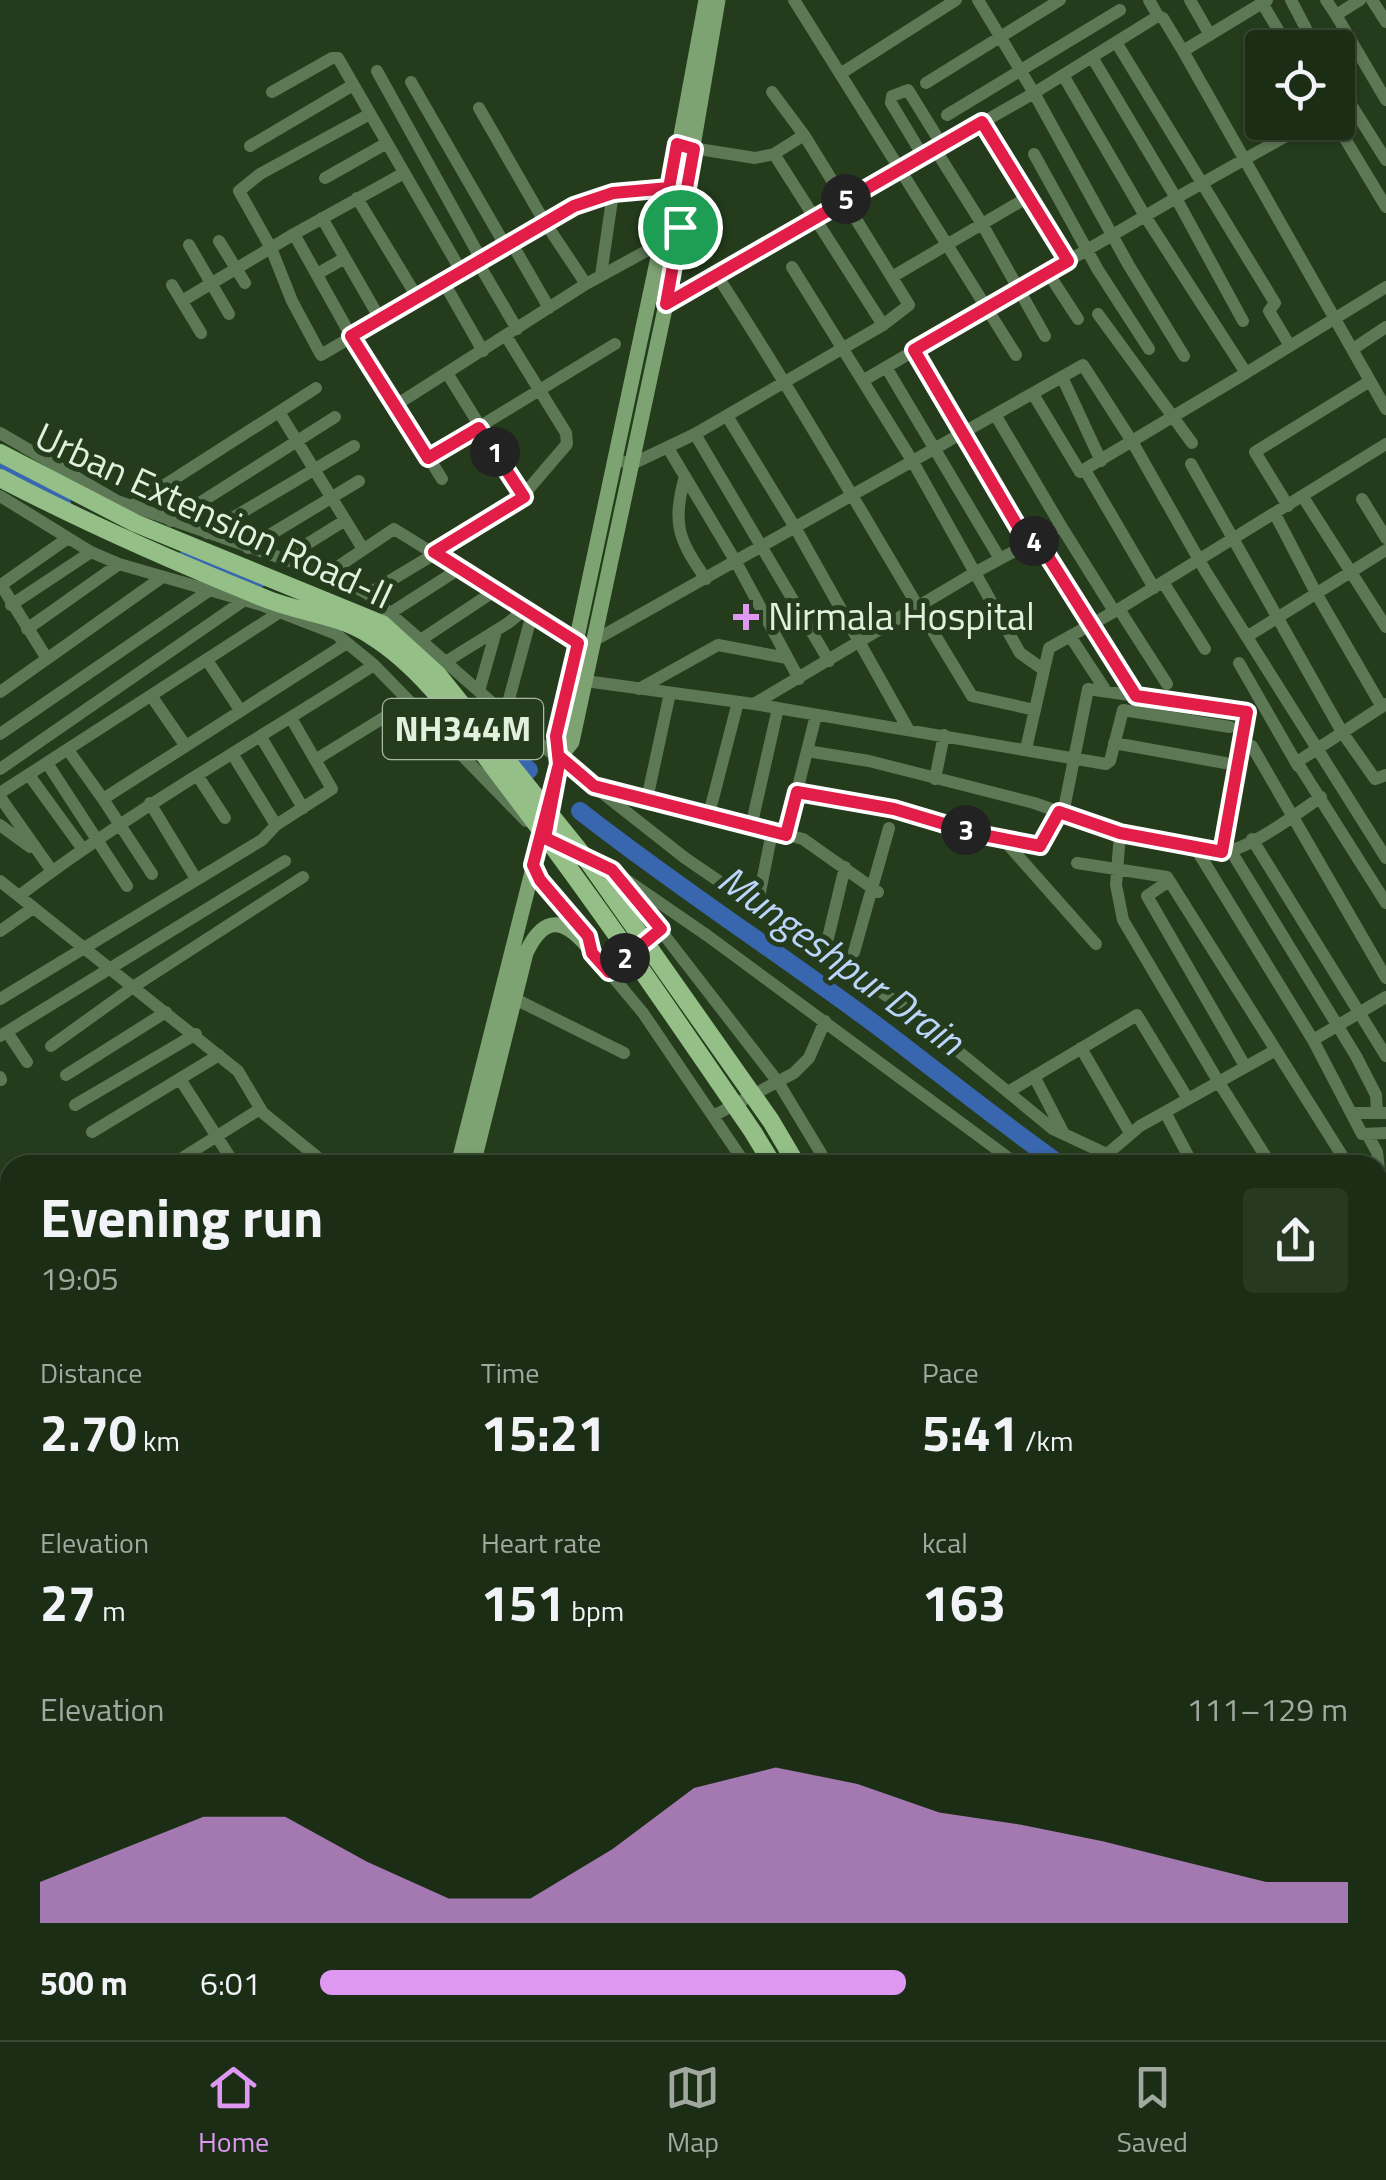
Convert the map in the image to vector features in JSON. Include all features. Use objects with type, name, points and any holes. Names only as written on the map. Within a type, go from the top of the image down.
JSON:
[{"type":"highway","name":"Urban Extension Road-II","points":[[0,453],[135,522],[382,624],[412,650],[438,675],[590,864],[771,1120],[791,1155]]},
{"type":"highway","name":"Urban Extension Road-II","points":[[0,478],[126,542],[276,603],[339,620],[368,633],[393,652],[426,684],[574,873],[720,1082],[766,1155]]},
{"type":"main road","points":[[624,462],[666,304],[706,0]]},
{"type":"main road","points":[[475,1155],[483,1099],[560,757],[556,736],[578,680],[624,462],[669,188],[685,147],[718,0]]},
{"type":"main road","points":[[533,865],[540,880],[588,936],[592,953]]},
{"type":"main road","points":[[462,1155],[533,939],[553,924],[572,929],[592,953]]},
{"type":"street","points":[[794,0],[1016,355]]},
{"type":"street","points":[[840,74],[956,0]]},
{"type":"street","points":[[978,0],[1184,356]]},
{"type":"street","points":[[926,82],[1060,0]]},
{"type":"street","points":[[1149,0],[1246,158],[1386,409]]},
{"type":"street","points":[[1190,0],[1210,35]]},
{"type":"street","points":[[1291,0],[1307,30]]},
{"type":"street","points":[[1326,0],[1386,100]]},
{"type":"street","points":[[1336,15],[1360,0]]},
{"type":"street","points":[[1372,0],[1386,22]]},
{"type":"street","points":[[1183,52],[1258,3],[1277,30]]},
{"type":"street","points":[[947,115],[1120,10]]},
{"type":"street","points":[[666,304],[1034,93],[1158,16]]},
{"type":"street","points":[[1116,42],[1276,303],[1269,312],[1290,346]]},
{"type":"street","points":[[272,92],[336,57],[461,271]]},
{"type":"street","points":[[1092,57],[1243,321]]},
{"type":"street","points":[[368,594],[524,497],[568,444],[479,260],[377,71]]},
{"type":"street","points":[[1062,75],[1145,216],[1246,373]]},
{"type":"street","points":[[411,82],[550,308]]},
{"type":"street","points":[[250,146],[353,86]]},
{"type":"street","points":[[624,462],[668,448],[695,434],[883,326],[909,306],[804,135],[772,92]]},
{"type":"street","points":[[479,108],[544,221],[586,284]]},
{"type":"street","points":[[1355,111],[1386,160]]},
{"type":"street","points":[[370,114],[260,174],[239,190],[271,248],[318,353],[325,355],[380,318],[574,206],[613,193],[669,188]]},
{"type":"street","points":[[982,122],[1068,261]]},
{"type":"street","points":[[685,147],[754,158],[774,154],[804,135]]},
{"type":"street","points":[[864,380],[1279,140]]},
{"type":"street","points":[[1346,140],[1386,207]]},
{"type":"street","points":[[325,178],[386,143]]},
{"type":"street","points":[[933,150],[982,224],[1045,336]]},
{"type":"street","points":[[774,154],[883,326]]},
{"type":"street","points":[[1034,154],[1149,349]]},
{"type":"street","points":[[182,301],[404,173]]},
{"type":"street","points":[[602,275],[613,193]]},
{"type":"street","points":[[892,277],[1028,197]]},
{"type":"street","points":[[357,198],[418,296]]},
{"type":"street","points":[[322,218],[380,318]]},
{"type":"street","points":[[294,234],[351,336],[442,479]]},
{"type":"street","points":[[219,241],[245,284]]},
{"type":"street","points":[[396,405],[586,284],[662,243]]},
{"type":"street","points":[[188,245],[230,314]]},
{"type":"street","points":[[317,274],[345,258]]},
{"type":"street","points":[[792,268],[914,462],[1020,653],[1044,670]]},
{"type":"street","points":[[1048,273],[1078,319]]},
{"type":"street","points":[[716,274],[786,382],[851,498],[972,696],[1035,710]]},
{"type":"street","points":[[444,282],[483,351]]},
{"type":"street","points":[[172,284],[201,333]]},
{"type":"street","points":[[1033,394],[1078,471],[1086,470],[1335,319],[1384,294]]},
{"type":"street","points":[[1098,314],[1192,443]]},
{"type":"street","points":[[1353,349],[1386,327]]},
{"type":"street","points":[[428,458],[615,344]]},
{"type":"street","points":[[914,350],[964,434],[1136,696]]},
{"type":"street","points":[[327,574],[394,529],[493,592],[587,641],[764,547],[1085,366],[1200,560],[1386,858]]},
{"type":"street","points":[[886,367],[1000,559]]},
{"type":"street","points":[[447,373],[524,497]]},
{"type":"street","points":[[1062,378],[1102,460]]},
{"type":"street","points":[[1288,506],[1255,452],[1370,380]]},
{"type":"street","points":[[132,506],[316,388]]},
{"type":"street","points":[[278,412],[362,550]]},
{"type":"street","points":[[727,416],[796,529],[908,730]]},
{"type":"street","points":[[996,416],[1061,526],[1167,684]]},
{"type":"street","points":[[171,521],[335,418]]},
{"type":"street","points":[[0,434],[132,506],[327,574],[368,594],[505,714],[685,858],[909,1011],[1064,1134],[1106,1154],[1130,1133],[1276,1050]]},
{"type":"street","points":[[695,434],[829,661]]},
{"type":"street","points":[[1026,749],[1047,650],[1386,444]]},
{"type":"street","points":[[208,533],[354,446]]},
{"type":"street","points":[[668,448],[799,678]]},
{"type":"street","points":[[1191,464],[1342,732],[1375,779],[1386,775]]},
{"type":"street","points":[[1086,470],[1158,585],[1205,649]]},
{"type":"street","points":[[685,476],[677,526],[706,579]]},
{"type":"street","points":[[248,548],[360,481]]},
{"type":"street","points":[[0,496],[91,552],[119,564],[326,629],[374,666],[543,835],[612,870],[723,946],[1005,1155]]},
{"type":"street","points":[[1303,497],[1386,627]]},
{"type":"street","points":[[1362,499],[1386,538]]},
{"type":"street","points":[[1275,514],[1316,593],[1384,706],[1300,758],[1298,766]]},
{"type":"street","points":[[283,559],[344,521]]},
{"type":"street","points":[[754,704],[1061,526]]},
{"type":"street","points":[[46,657],[1,585],[68,538]]},
{"type":"street","points":[[1248,636],[1386,550]]},
{"type":"street","points":[[11,604],[91,552]]},
{"type":"street","points":[[27,629],[119,564]]},
{"type":"street","points":[[392,612],[459,569]]},
{"type":"street","points":[[0,692],[161,578]]},
{"type":"street","points":[[0,734],[208,592]]},
{"type":"street","points":[[422,639],[493,592]]},
{"type":"street","points":[[0,770],[243,601]]},
{"type":"street","points":[[52,871],[0,795],[280,612]]},
{"type":"street","points":[[446,661],[528,612]]},
{"type":"street","points":[[505,714],[528,612]]},
{"type":"street","points":[[479,691],[496,631]]},
{"type":"street","points":[[1070,636],[1106,692]]},
{"type":"street","points":[[102,799],[347,643]]},
{"type":"street","points":[[639,689],[718,645],[787,658]]},
{"type":"street","points":[[207,660],[240,710]]},
{"type":"street","points":[[1239,663],[1298,766],[1386,903]]},
{"type":"street","points":[[18,896],[150,803],[374,666]]},
{"type":"street","points":[[578,680],[754,704],[1108,763],[1125,709],[1230,727]]},
{"type":"street","points":[[797,792],[894,809],[1003,840],[1040,846],[1061,813],[1088,689],[1247,712],[1227,852],[1336,1026],[1382,1113],[1353,1113]]},
{"type":"street","points":[[646,798],[670,693]]},
{"type":"street","points":[[152,696],[185,745]]},
{"type":"street","points":[[314,760],[409,702]]},
{"type":"street","points":[[709,814],[738,702]]},
{"type":"street","points":[[751,827],[778,708]]},
{"type":"street","points":[[758,897],[797,792],[816,714]]},
{"type":"street","points":[[0,999],[262,840],[276,825],[332,789],[291,718]]},
{"type":"street","points":[[935,779],[944,735]]},
{"type":"street","points":[[261,737],[303,808]]},
{"type":"street","points":[[1114,742],[1224,763]]},
{"type":"street","points":[[1252,746],[1386,978]]},
{"type":"street","points":[[68,750],[152,874]]},
{"type":"street","points":[[807,751],[869,761],[1120,833],[1227,852],[1321,797]]},
{"type":"street","points":[[232,756],[276,825]]},
{"type":"street","points":[[47,764],[126,886]]},
{"type":"street","points":[[28,775],[82,848]]},
{"type":"street","points":[[197,775],[225,818]]},
{"type":"street","points":[[594,786],[812,843],[874,889]]},
{"type":"street","points":[[150,803],[196,878]]},
{"type":"street","points":[[0,826],[40,854]]},
{"type":"street","points":[[854,952],[889,828]]},
{"type":"street","points":[[1120,833],[1116,899],[1123,920],[1265,1155]]},
{"type":"street","points":[[1003,840],[1096,944]]},
{"type":"street","points":[[1252,840],[1386,1056]]},
{"type":"street","points":[[1195,848],[1313,1040],[1359,1131],[1386,1133]]},
{"type":"street","points":[[27,1062],[3,1034],[286,861]]},
{"type":"street","points":[[1077,864],[1165,876],[1342,1155]]},
{"type":"street","points":[[828,938],[845,867]]},
{"type":"street","points":[[612,870],[778,1082],[822,1155]]},
{"type":"street","points":[[51,1046],[133,987],[303,877]]},
{"type":"street","points":[[0,881],[196,1034],[245,1079],[260,1109],[315,1155]]},
{"type":"street","points":[[1169,881],[1148,894],[1149,902],[1246,1066]]},
{"type":"street","points":[[0,932],[33,908]]},
{"type":"street","points":[[609,972],[661,929]]},
{"type":"street","points":[[592,953],[644,1013],[740,1155]]},
{"type":"street","points":[[1313,1040],[1386,998]]},
{"type":"street","points":[[515,999],[624,1053]]},
{"type":"street","points":[[66,1075],[166,1012]]},
{"type":"street","points":[[1008,1092],[1139,1016],[1188,1099]]},
{"type":"street","points":[[716,1115],[778,1082],[809,1058],[825,1021]]},
{"type":"street","points":[[75,1105],[196,1034]]},
{"type":"street","points":[[1081,1048],[1130,1133]]},
{"type":"street","points":[[92,1132],[219,1055]]},
{"type":"street","points":[[1034,1076],[1064,1134]]},
{"type":"street","points":[[180,1079],[228,1155]]},
{"type":"street","points":[[187,1155],[260,1109]]},
{"type":"street","points":[[1166,1112],[1188,1155]]},
{"type":"street","points":[[1367,1134],[1377,1155]]},
{"type":"waterway","name":"Mungeshpur Drain","points":[[0,462],[62,503]]},
{"type":"waterway","name":"Mungeshpur Drain","points":[[186,559],[257,580]]},
{"type":"waterway","name":"Mungeshpur Drain","points":[[501,746],[529,770]]},
{"type":"waterway","name":"Mungeshpur Drain","points":[[580,811],[846,1003],[1047,1155]]},
{"type":"place","name":"Nirmala Hospital","points":[[746,617]]},
{"type":"route","points":[[680,227],[666,304],[982,122],[1068,261],[914,350],[1028,544],[1037,539],[1136,696],[1247,712],[1222,852],[1120,833],[1059,812],[1040,846],[978,834],[894,809],[797,792],[786,835],[594,786],[560,757],[533,865],[540,880],[588,936],[592,953],[609,972],[661,929],[612,870],[545,838],[544,831],[560,757],[556,736],[578,643],[434,552],[524,497],[479,428],[428,458],[351,336],[574,206],[613,193],[669,188],[677,144],[694,149],[680,227]]}]
